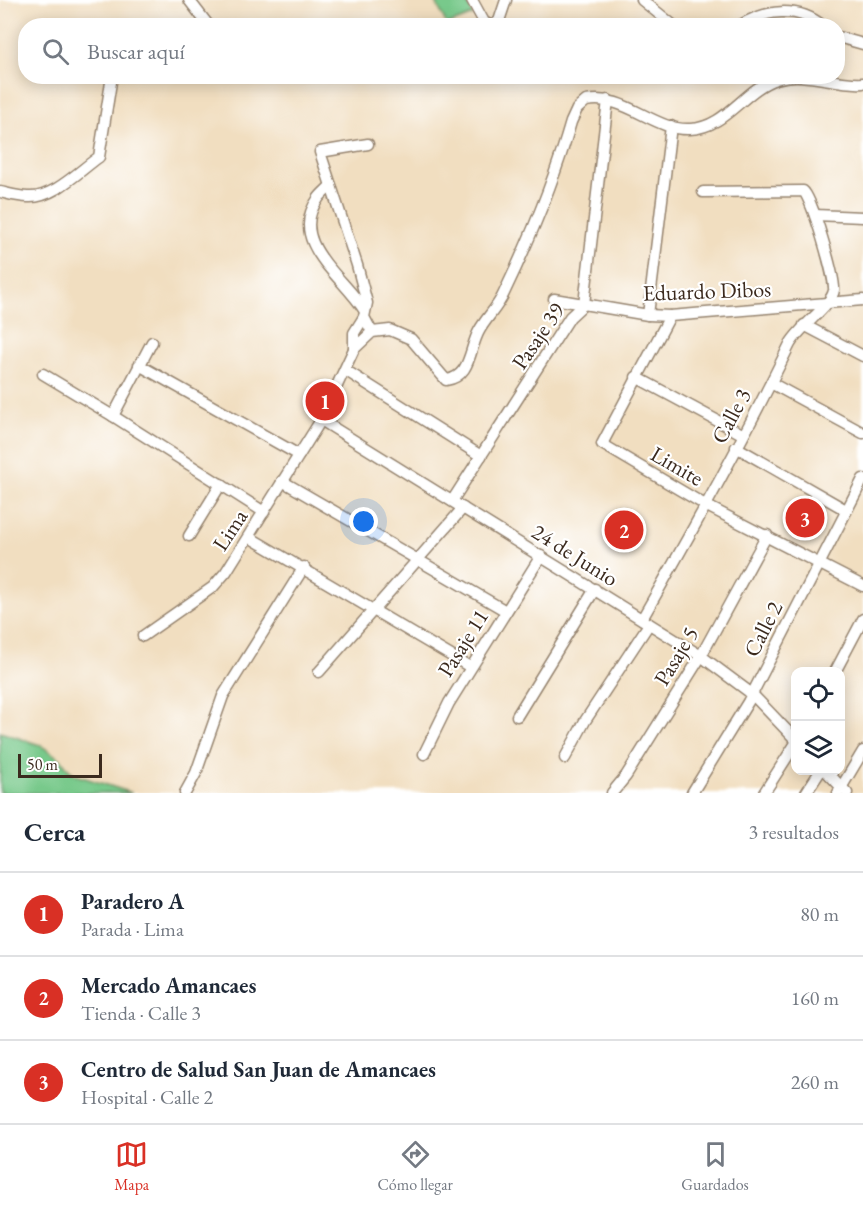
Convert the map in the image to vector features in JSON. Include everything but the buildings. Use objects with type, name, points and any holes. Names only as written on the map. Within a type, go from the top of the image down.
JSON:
[{"type":"street","points":[[189,0],[203,18]]},
{"type":"street","points":[[472,0],[482,18]]},
{"type":"street","points":[[500,18],[506,0]]},
{"type":"street","points":[[642,0],[664,18]]},
{"type":"street","points":[[754,18],[766,12],[783,12],[808,18]]},
{"type":"street","points":[[845,39],[863,44]]},
{"type":"street","points":[[845,81],[863,83]]},
{"type":"street","points":[[0,192],[29,197],[38,196],[52,190],[99,158],[111,84]]},
{"type":"street","points":[[354,349],[372,332],[390,330],[399,332],[411,339],[446,380],[460,376],[465,369],[479,330],[504,293],[533,234],[577,109],[586,101],[608,100],[671,126],[690,129],[712,122],[730,111],[753,90],[766,84]]},
{"type":"street","name":"Pasaje 39","points":[[452,501],[570,317],[584,304],[608,100]]},
{"type":"street","points":[[648,315],[671,126]]},
{"type":"street","points":[[364,313],[367,303],[357,265],[320,152],[368,144]]},
{"type":"street","points":[[331,185],[317,199],[310,217],[312,247],[353,293],[372,332]]},
{"type":"street","points":[[703,192],[803,191],[811,201],[834,289],[830,303]]},
{"type":"street","points":[[815,214],[863,217]]},
{"type":"street","name":"Eduardo Dibos","points":[[554,299],[648,315],[670,316],[863,300]]},
{"type":"street","name":"Calle 3","points":[[564,758],[646,622],[794,337],[804,325],[830,303]]},
{"type":"street","name":"Lima","points":[[143,636],[213,587],[249,537],[321,420],[354,349],[354,333],[364,313]]},
{"type":"street","name":"Limite","points":[[670,316],[602,444],[707,506],[863,586]]},
{"type":"street","points":[[804,325],[863,356]]},
{"type":"street","points":[[113,416],[152,342]]},
{"type":"street","points":[[139,365],[299,455]]},
{"type":"street","points":[[345,370],[481,456]]},
{"type":"street","points":[[43,374],[264,512]]},
{"type":"street","points":[[636,377],[742,435]]},
{"type":"street","points":[[771,383],[863,433]]},
{"type":"street","name":"24 de Junio","points":[[321,420],[700,656],[752,694],[791,738]]},
{"type":"street","points":[[736,447],[846,510]]},
{"type":"street","name":"Calle 2","points":[[692,793],[752,694],[863,479]]},
{"type":"street","points":[[282,481],[506,611]]},
{"type":"street","points":[[189,536],[221,484]]},
{"type":"street","points":[[319,672],[463,508]]},
{"type":"street","name":"Pasaje 5","points":[[612,793],[626,776],[700,656],[767,535]]},
{"type":"street","points":[[249,537],[375,608],[470,667]]},
{"type":"street","name":"Pasaje 11","points":[[424,754],[470,667],[541,556]]},
{"type":"street","points":[[185,793],[196,773],[223,696],[304,567]]},
{"type":"street","points":[[517,716],[595,589]]},
{"type":"street","points":[[837,667],[863,619]]},
{"type":"street","points":[[764,793],[791,749]]},
{"type":"street","points":[[827,775],[842,791],[863,751]]},
{"type":"street","points":[[806,793],[820,775]]},
{"type":"green space","points":[[435,0],[466,0],[473,15],[465,18],[444,18]]},
{"type":"green space","points":[[0,732],[40,745],[62,760],[76,775],[132,793],[0,793]]},
{"type":"place","name":"Paradero A","points":[[325,401]]},
{"type":"place","name":"Centro de Salud San Juan de Amancaes","points":[[805,518]]},
{"type":"place","name":"Mercado Amancaes","points":[[624,530]]}]
